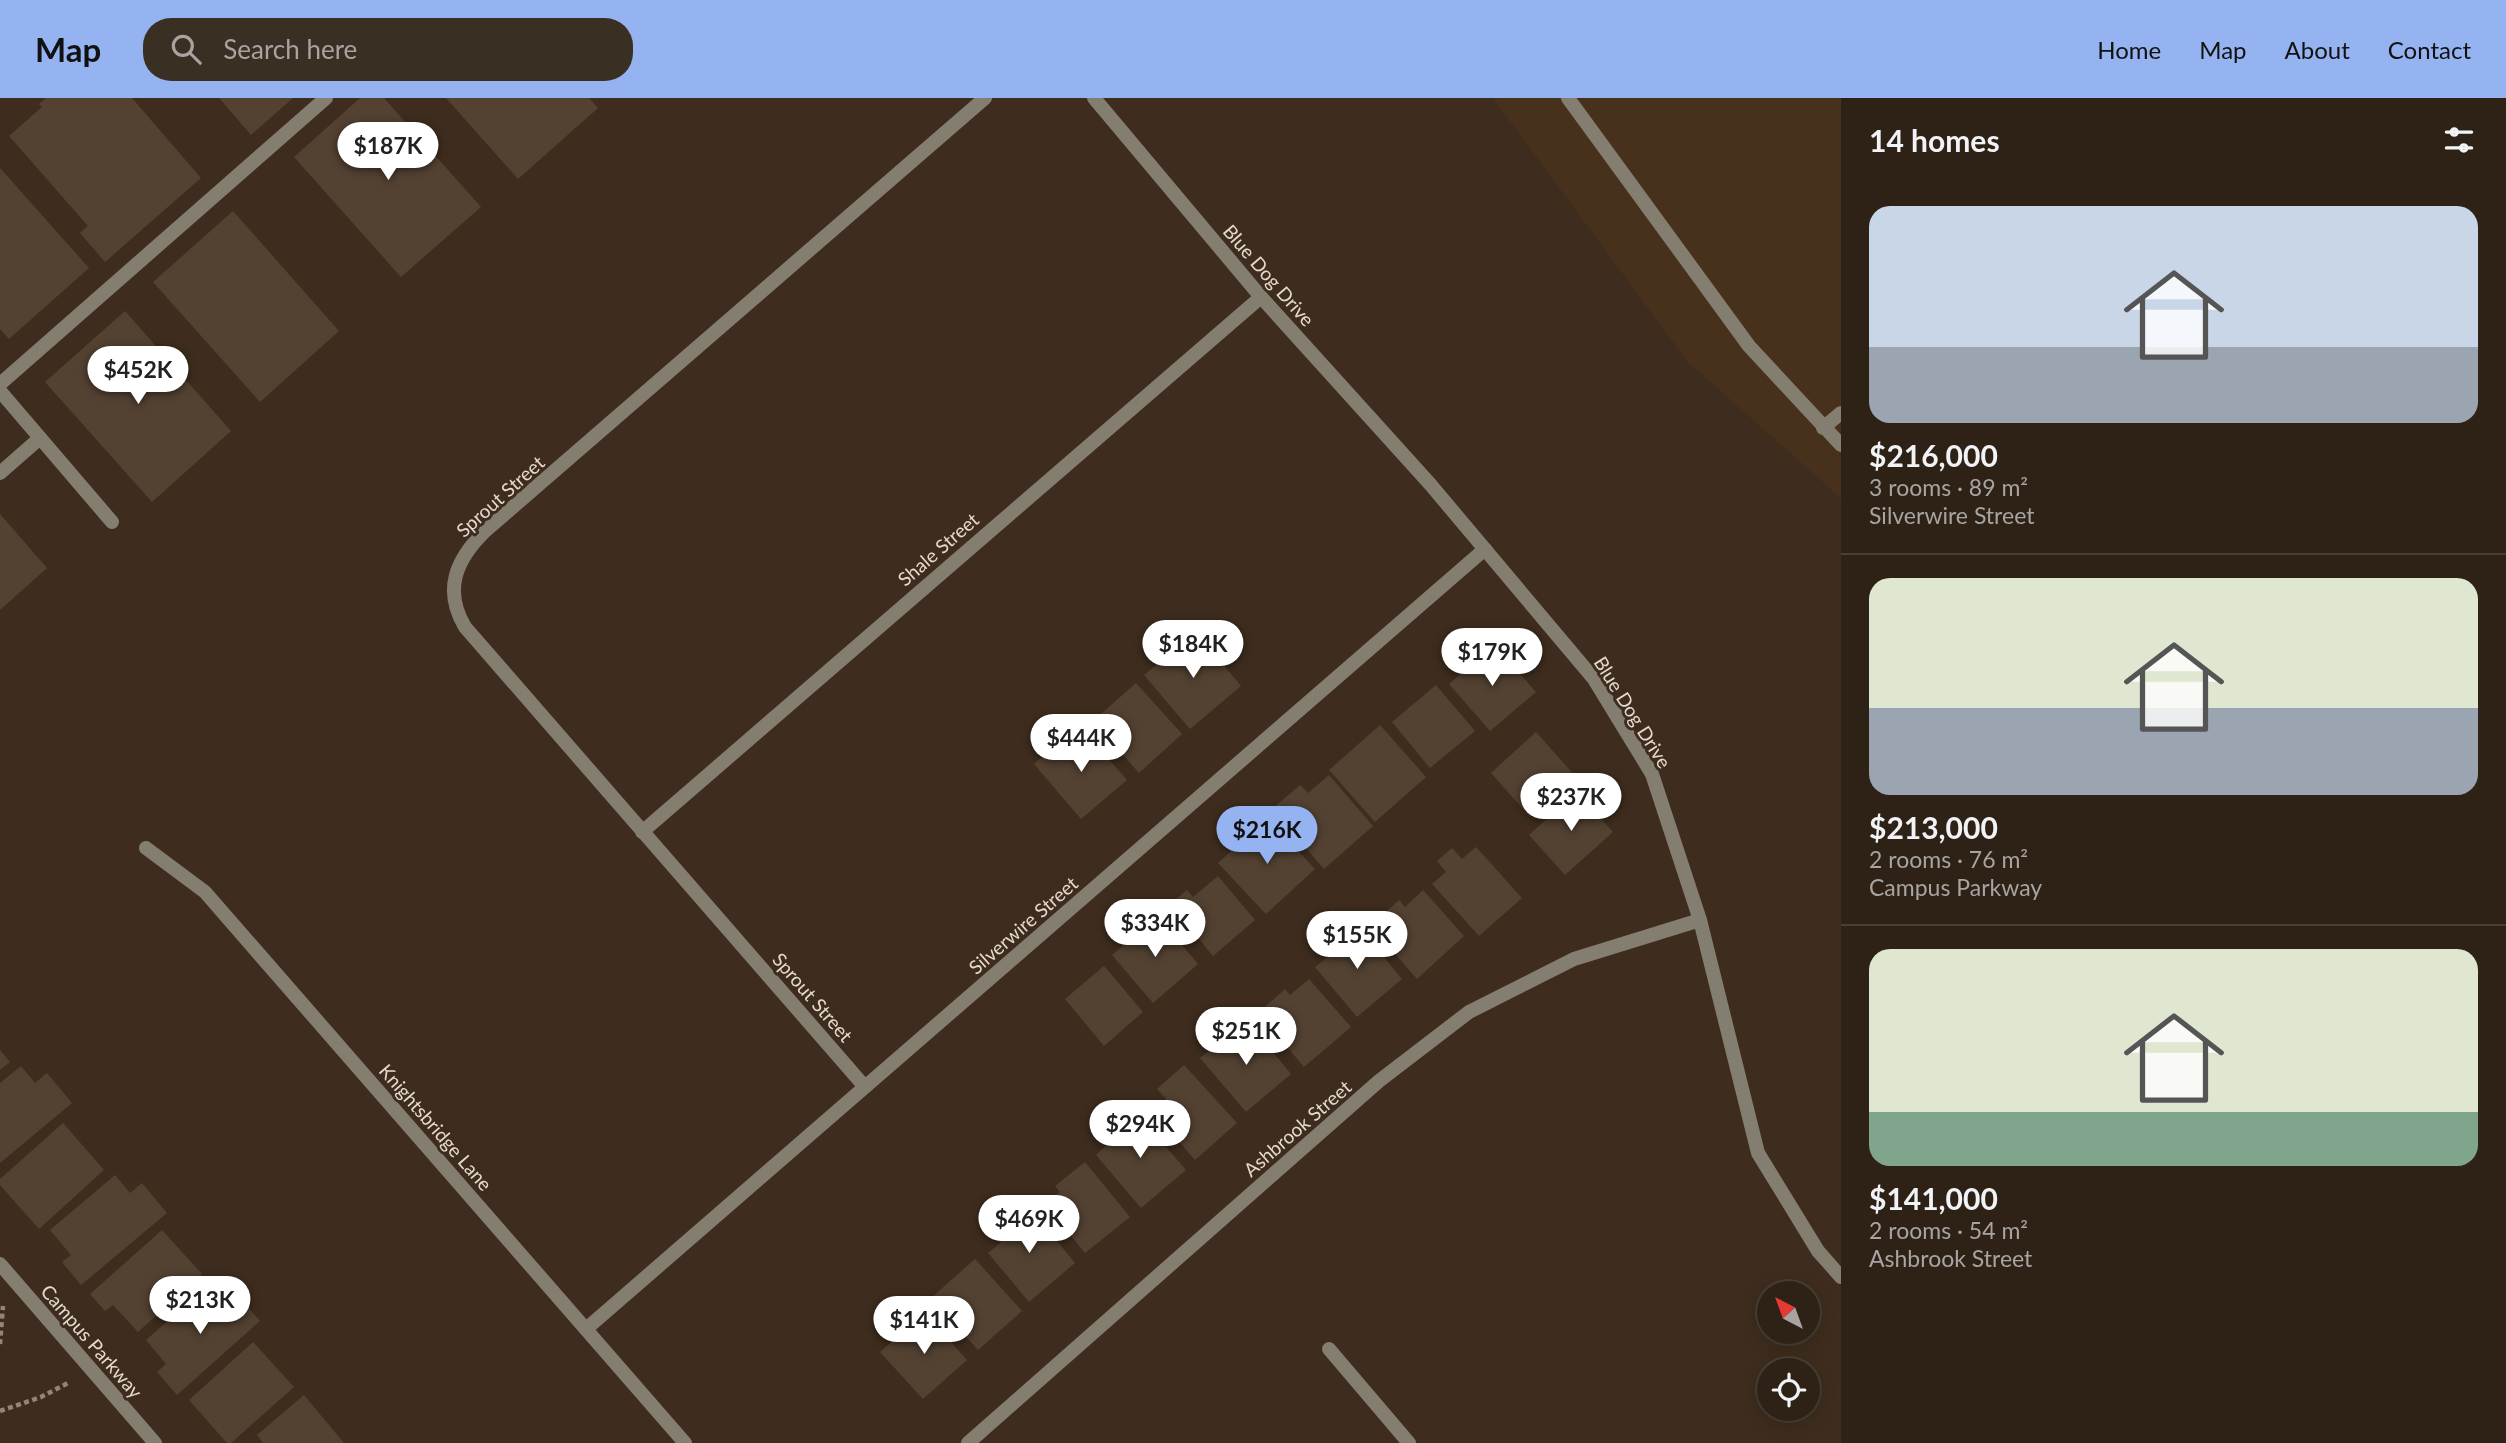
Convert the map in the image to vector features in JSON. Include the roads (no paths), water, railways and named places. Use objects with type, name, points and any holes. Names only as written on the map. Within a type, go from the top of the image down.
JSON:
[{"type":"street","points":[[0,384],[327,98]]},
{"type":"street","name":"Sprout Street","points":[[865,1087],[465,627],[459,618],[454,595],[456,572],[463,556],[484,532],[985,98]]},
{"type":"street","name":"Blue Dog Drive","points":[[1094,98],[1261,297],[1430,484],[1594,679],[1652,774],[1700,920],[1758,1153],[1818,1251],[1841,1277]]},
{"type":"street","points":[[1568,98],[1749,346],[1841,445]]},
{"type":"street","name":"Shale Street","points":[[642,832],[1261,297]]},
{"type":"street","points":[[0,391],[112,522]]},
{"type":"street","points":[[1823,428],[1841,413]]},
{"type":"street","points":[[0,473],[40,438]]},
{"type":"street","name":"Silverwire Street","points":[[586,1329],[1485,550]]},
{"type":"street","name":"Knightsbridge Lane","points":[[146,848],[205,892],[685,1443]]},
{"type":"street","name":"Ashbrook Street","points":[[968,1443],[1379,1081],[1469,1012],[1574,959],[1700,920]]},
{"type":"street","name":"Campus Parkway","points":[[0,1264],[155,1443]]},
{"type":"street","points":[[1329,1349],[1409,1443]]}]
